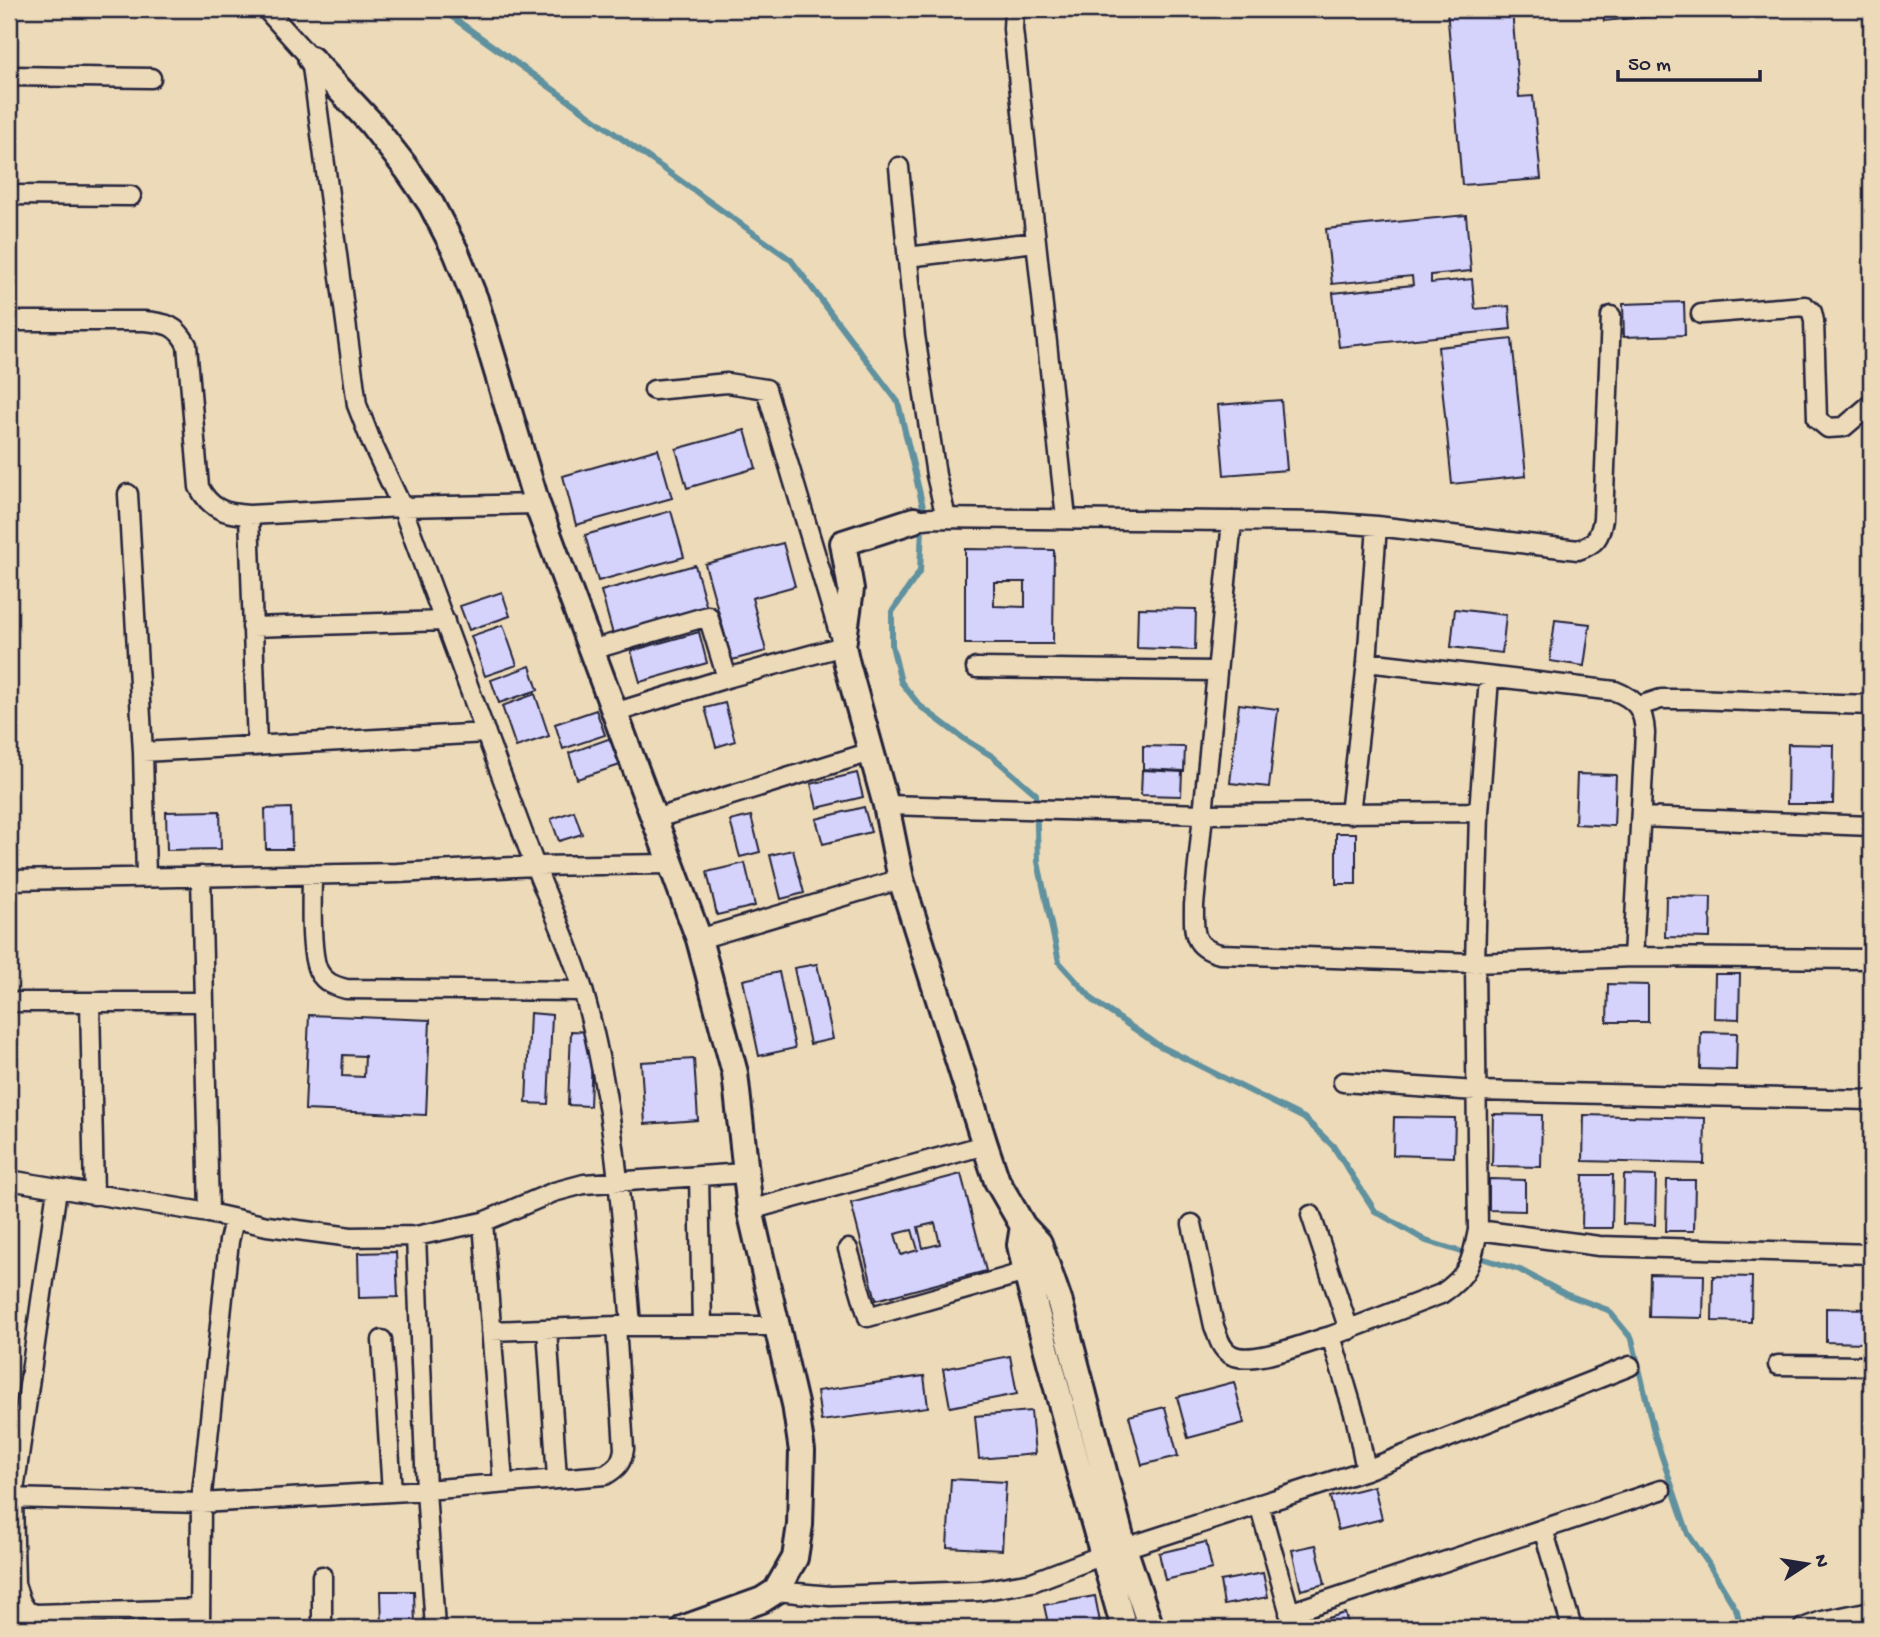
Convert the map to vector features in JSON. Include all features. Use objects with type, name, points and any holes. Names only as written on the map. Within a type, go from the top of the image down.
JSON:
[{"type":"street","points":[[266,9],[372,123],[431,204],[456,252],[475,299],[537,504],[699,939],[735,1073],[750,1210],[795,1404],[802,1451],[802,1495],[795,1558],[776,1591],[762,1600],[684,1628]]},
{"type":"street","points":[[1014,9],[1013,30],[1066,518]]},
{"type":"street","points":[[11,1498],[201,1503],[426,1490],[605,1475],[616,1469],[622,1460],[624,1326],[620,1181],[600,1055],[583,991],[445,621],[402,506],[357,405],[312,59]]},
{"type":"street","points":[[9,76],[151,78]]},
{"type":"street","points":[[899,167],[915,335],[936,475],[931,518]]},
{"type":"street","points":[[9,195],[131,196]]},
{"type":"street","points":[[907,257],[1036,242]]},
{"type":"street","points":[[1701,314],[1805,306],[1812,312],[1814,321],[1817,419],[1828,428],[1844,427],[1871,404]]},
{"type":"street","points":[[843,646],[851,589],[843,543],[931,518],[1232,520],[1377,526],[1578,550],[1593,545],[1600,536],[1603,519],[1611,316]]},
{"type":"street","points":[[9,321],[144,321],[175,327],[187,345],[199,487],[205,500],[228,514],[249,516],[402,506],[537,504]]},
{"type":"street","points":[[654,390],[727,383],[766,389],[843,646],[886,805],[901,879],[985,1145],[997,1181],[1023,1226],[1039,1243],[1060,1303],[1113,1551],[1124,1628]]},
{"type":"street","points":[[128,494],[143,752],[146,877]]},
{"type":"street","points":[[249,516],[257,746]]},
{"type":"street","points":[[1232,520],[1194,905],[1197,940],[1208,951],[1220,954],[1475,963],[1633,957],[1871,959]]},
{"type":"street","points":[[1350,814],[1367,662],[1377,526]]},
{"type":"street","points":[[591,650],[708,616],[727,678]]},
{"type":"street","points":[[252,627],[445,621]]},
{"type":"street","points":[[614,713],[843,646]]},
{"type":"street","points":[[1367,662],[1615,691],[1628,696],[1639,706],[1644,717],[1645,733],[1633,957]]},
{"type":"street","points":[[976,668],[1216,671]]},
{"type":"street","points":[[1192,1224],[1219,1342],[1228,1353],[1240,1359],[1259,1357],[1331,1336],[1441,1294],[1456,1284],[1470,1264],[1478,1234],[1475,963],[1479,812],[1489,678]]},
{"type":"street","points":[[1639,706],[1661,699],[1871,705]]},
{"type":"street","points":[[143,752],[486,733]]},
{"type":"street","points":[[654,819],[871,752]]},
{"type":"street","points":[[886,805],[1204,814],[1479,812]]},
{"type":"street","points":[[1641,817],[1871,825]]},
{"type":"street","points":[[9,880],[670,864]]},
{"type":"street","points":[[312,874],[314,957],[319,972],[327,982],[336,986],[346,989],[583,991]]},
{"type":"street","points":[[201,876],[209,1213]]},
{"type":"street","points":[[699,939],[901,879]]},
{"type":"street","points":[[9,1002],[204,1002]]},
{"type":"street","points":[[90,1002],[94,1195]]},
{"type":"street","points":[[1343,1082],[1476,1091],[1871,1100]]},
{"type":"street","points":[[750,1210],[985,1145]]},
{"type":"street","points":[[9,1180],[209,1213],[234,1220],[351,1237],[415,1236],[482,1222],[554,1192],[584,1184],[744,1173]]},
{"type":"street","points":[[699,1176],[702,1325]]},
{"type":"street","points":[[57,1189],[11,1498],[15,1584],[21,1602],[27,1611],[36,1614],[85,1621],[199,1609]]},
{"type":"street","points":[[1311,1215],[1349,1329]]},
{"type":"street","points":[[200,1628],[201,1503],[229,1241],[234,1220]]},
{"type":"street","points":[[482,1222],[502,1483]]},
{"type":"street","points":[[1023,1226],[1020,1245],[1026,1272],[1113,1551],[1151,1628]]},
{"type":"street","points":[[1478,1234],[1599,1246],[1871,1254]]},
{"type":"street","points":[[415,1236],[435,1628]]},
{"type":"street","points":[[848,1249],[868,1317],[1026,1272]]},
{"type":"street","points":[[491,1331],[624,1326],[779,1326]]},
{"type":"street","points":[[547,1329],[556,1478]]},
{"type":"street","points":[[1331,1336],[1356,1420],[1366,1469]]},
{"type":"street","points":[[382,1340],[392,1492]]},
{"type":"street","points":[[1778,1365],[1871,1366]]},
{"type":"street","points":[[776,1591],[830,1596],[979,1591],[1031,1582],[1113,1551],[1366,1469],[1630,1366]]},
{"type":"street","points":[[1259,1504],[1292,1620],[1661,1490]]},
{"type":"street","points":[[1544,1529],[1572,1628]]},
{"type":"street","points":[[322,1576],[322,1628]]},
{"type":"street","points":[[18,1628],[27,1611]]},
{"type":"street","points":[[1803,1628],[1822,1621],[1871,1611]]},
{"type":"building","points":[[1447,9],[1512,9],[1519,97],[1533,96],[1541,179],[1462,185]]},
{"type":"building","points":[[1603,9],[1655,9],[1655,16],[1604,21]]},
{"type":"building","points":[[1466,215],[1471,271],[1431,275],[1431,283],[1472,279],[1475,309],[1509,306],[1511,329],[1339,347],[1333,293],[1413,285],[1412,276],[1332,284],[1326,229]]},
{"type":"building","points":[[1684,302],[1685,335],[1624,337],[1623,304]]},
{"type":"building","points":[[1512,339],[1526,476],[1452,484],[1438,347]]},
{"type":"building","points":[[1281,400],[1287,470],[1224,475],[1218,405]]},
{"type":"building","points":[[745,430],[756,468],[687,488],[676,449]]},
{"type":"building","points":[[658,449],[672,498],[576,525],[563,476]]},
{"type":"building","points":[[671,511],[684,557],[598,581],[585,535]]},
{"type":"building","points":[[783,543],[795,586],[752,598],[766,651],[732,660],[705,564]]},
{"type":"building","points":[[965,549],[1054,550],[1053,644],[965,644]],"holes":[[[994,582],[1025,582],[1025,607],[994,606]]]},
{"type":"building","points":[[695,565],[708,612],[614,638],[601,591]]},
{"type":"building","points":[[502,592],[510,616],[469,630],[460,606]]},
{"type":"building","points":[[1138,608],[1196,609],[1195,650],[1137,648]]},
{"type":"building","points":[[1455,609],[1506,615],[1502,653],[1451,647]]},
{"type":"building","points":[[1555,620],[1590,624],[1584,666],[1550,661]]},
{"type":"building","points":[[503,625],[517,665],[485,676],[471,636]]},
{"type":"building","points":[[699,632],[707,663],[640,682],[631,651]]},
{"type":"building","points":[[530,666],[538,690],[499,703],[491,680]]},
{"type":"building","points":[[535,694],[549,736],[516,747],[502,706]]},
{"type":"building","points":[[725,703],[735,741],[716,747],[705,708]]},
{"type":"building","points":[[1239,704],[1278,709],[1269,787],[1230,783]]},
{"type":"building","points":[[596,710],[605,735],[563,749],[555,724]]},
{"type":"building","points":[[611,738],[620,765],[577,779],[569,753]]},
{"type":"building","points":[[1788,744],[1834,745],[1833,804],[1787,804]]},
{"type":"building","points":[[1143,746],[1185,747],[1184,771],[1143,769]]},
{"type":"building","points":[[1142,770],[1182,772],[1181,796],[1141,795]]},
{"type":"building","points":[[857,773],[863,797],[817,808],[811,784]]},
{"type":"building","points":[[1577,774],[1616,775],[1614,826],[1575,824]]},
{"type":"building","points":[[864,807],[871,832],[823,844],[816,819]]},
{"type":"building","points":[[291,808],[292,849],[266,849],[265,809]]},
{"type":"building","points":[[220,811],[221,849],[167,850],[166,812]]},
{"type":"building","points":[[574,811],[582,834],[559,841],[551,819]]},
{"type":"building","points":[[751,816],[760,852],[740,857],[730,821]]},
{"type":"building","points":[[1336,833],[1356,833],[1356,884],[1336,884]]},
{"type":"building","points":[[793,850],[804,893],[781,899],[770,855]]},
{"type":"building","points":[[745,863],[755,906],[717,915],[707,872]]},
{"type":"building","points":[[1666,896],[1711,897],[1710,938],[1665,937]]},
{"type":"building","points":[[817,964],[833,1039],[810,1044],[794,968]]},
{"type":"building","points":[[779,972],[795,1048],[759,1056],[743,980]]},
{"type":"building","points":[[1715,974],[1740,974],[1739,1019],[1714,1018]]},
{"type":"building","points":[[1608,984],[1648,985],[1648,1022],[1607,1022]]},
{"type":"building","points":[[530,1013],[552,1015],[548,1104],[526,1103]]},
{"type":"building","points":[[309,1015],[430,1020],[426,1115],[305,1110]],"holes":[[[343,1055],[365,1056],[364,1077],[342,1076]]]},
{"type":"building","points":[[571,1031],[593,1032],[590,1106],[568,1105]]},
{"type":"building","points":[[1701,1032],[1737,1033],[1736,1070],[1700,1069]]},
{"type":"building","points":[[694,1059],[698,1120],[645,1124],[641,1062]]},
{"type":"building","points":[[1493,1114],[1542,1115],[1541,1167],[1492,1166]]},
{"type":"building","points":[[1584,1115],[1705,1118],[1704,1164],[1583,1161]]},
{"type":"building","points":[[1394,1117],[1455,1118],[1454,1157],[1393,1155]]},
{"type":"building","points":[[961,1174],[986,1271],[876,1300],[851,1203]],"holes":[[[935,1223],[940,1244],[923,1248],[918,1227]],[[912,1230],[918,1250],[901,1255],[895,1234]]]},
{"type":"building","points":[[1583,1175],[1613,1175],[1612,1228],[1582,1228]]},
{"type":"building","points":[[1624,1175],[1656,1176],[1655,1225],[1623,1224]]},
{"type":"building","points":[[1489,1179],[1525,1180],[1525,1211],[1489,1210]]},
{"type":"building","points":[[1667,1180],[1695,1180],[1694,1231],[1666,1231]]},
{"type":"building","points":[[396,1252],[398,1297],[359,1298],[358,1253]]},
{"type":"building","points":[[1650,1274],[1704,1275],[1703,1318],[1649,1317]]},
{"type":"building","points":[[1713,1276],[1752,1277],[1751,1322],[1712,1321]]},
{"type":"building","points":[[1826,1308],[1868,1309],[1867,1343],[1826,1342]]},
{"type":"building","points":[[1010,1356],[1017,1394],[950,1407],[943,1369]]},
{"type":"building","points":[[924,1376],[928,1407],[821,1421],[817,1391]]},
{"type":"building","points":[[1234,1382],[1244,1423],[1188,1438],[1177,1397]]},
{"type":"building","points":[[1165,1407],[1178,1456],[1142,1465],[1129,1416]]},
{"type":"building","points":[[1031,1411],[1035,1454],[979,1459],[975,1416]]},
{"type":"building","points":[[951,1479],[1006,1482],[1002,1550],[947,1547]]},
{"type":"building","points":[[1374,1486],[1382,1519],[1338,1530],[1330,1497]]},
{"type":"building","points":[[1206,1542],[1212,1569],[1165,1580],[1159,1553]]},
{"type":"building","points":[[1316,1545],[1325,1584],[1301,1590],[1292,1550]]},
{"type":"building","points":[[1263,1573],[1268,1597],[1224,1605],[1220,1581]]},
{"type":"building","points":[[381,1591],[414,1591],[415,1628],[382,1628]]},
{"type":"building","points":[[1095,1596],[1100,1622],[1068,1628],[1049,1628],[1044,1605]]},
{"type":"building","points":[[1345,1613],[1349,1628],[1320,1628],[1318,1621]]},
{"type":"waterway","points":[[441,9],[791,260],[898,402],[923,507],[920,571],[892,612],[892,645],[901,682],[920,706],[992,756],[1036,794],[1038,862],[1059,962],[1095,1002],[1158,1045],[1304,1118],[1333,1146],[1375,1211],[1426,1241],[1520,1270],[1565,1294],[1608,1310],[1632,1339],[1655,1436],[1688,1534],[1737,1611],[1740,1628]]}]
